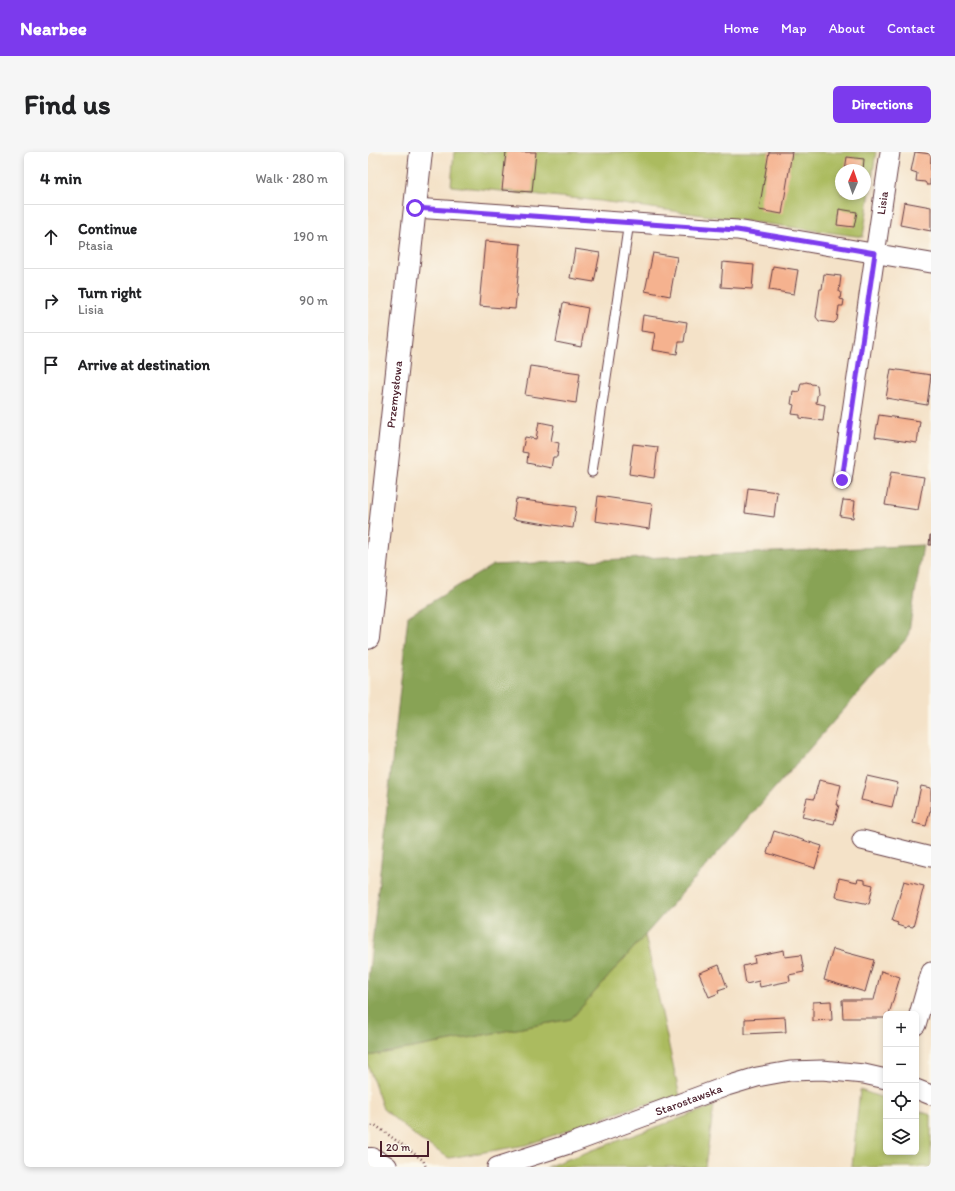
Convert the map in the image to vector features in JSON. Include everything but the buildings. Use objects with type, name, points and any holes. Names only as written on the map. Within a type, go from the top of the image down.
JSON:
[{"type":"street","name":"Przemysłowa","points":[[368,638],[422,152]]},
{"type":"street","name":"Lisia","points":[[842,480],[890,152]]},
{"type":"street","points":[[415,208],[737,230],[931,263]]},
{"type":"street","points":[[862,840],[931,858]]},
{"type":"street","points":[[919,1014],[931,972]]},
{"type":"street","name":"Starostawska","points":[[497,1167],[572,1144],[727,1086],[757,1077],[790,1072],[822,1070],[864,1074],[883,1078]]},
{"type":"street","points":[[919,1090],[931,1095]]},
{"type":"lane","points":[[592,472],[628,222]]},
{"type":"path","points":[[368,1127],[375,1125],[423,1160],[426,1167]]},
{"type":"green space","points":[[454,152],[876,152],[871,185],[871,164],[835,164],[835,200],[869,200],[863,237],[600,201],[451,186]]},
{"type":"green space","points":[[923,545],[908,637],[571,1019],[368,1056],[368,981],[408,616],[493,565]]},
{"type":"green space","points":[[645,935],[680,1097],[637,1106],[526,1145],[449,1158],[419,1139],[383,1109],[368,1065],[368,1056],[571,1019]]},
{"type":"green space","points":[[860,1090],[883,1098],[883,1155],[919,1155],[919,1111],[931,1115],[931,1167],[852,1167]]},
{"type":"green space","points":[[714,1106],[705,1167],[546,1167]]},
{"type":"route","points":[[415,208],[435,211],[737,230],[875,253],[842,480]]}]
